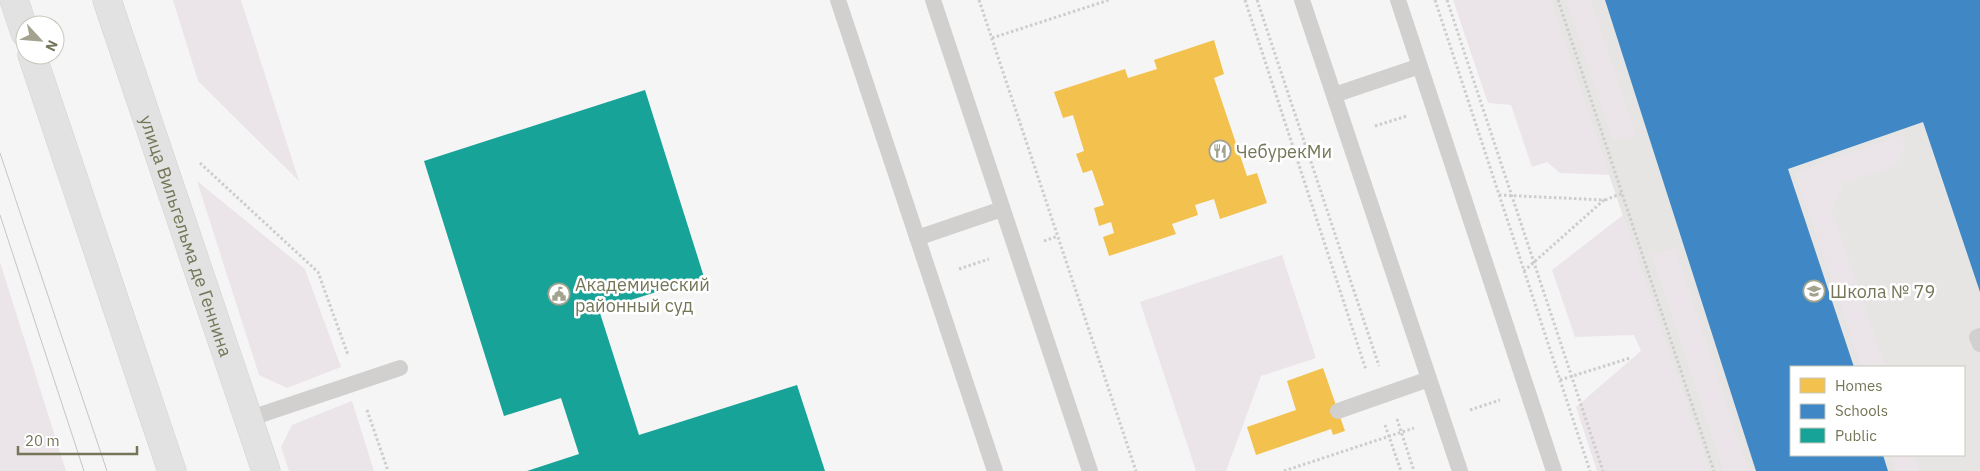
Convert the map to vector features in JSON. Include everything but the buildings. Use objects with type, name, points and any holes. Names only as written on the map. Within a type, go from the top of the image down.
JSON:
[{"type":"street","name":"улица Вильгельма де Геннина","points":[[106,0],[266,471]]},
{"type":"street","points":[[35,65],[172,471]]},
{"type":"lane","points":[[838,0],[995,471]]},
{"type":"lane","points":[[933,0],[1090,471]]},
{"type":"lane","points":[[1302,0],[1460,471]]},
{"type":"lane","points":[[1398,0],[1554,471]]},
{"type":"lane","points":[[1334,95],[1420,66]]},
{"type":"lane","points":[[917,238],[1002,209]]},
{"type":"lane","points":[[1980,336],[1977,337],[1980,344]]},
{"type":"lane","points":[[248,419],[400,368]]},
{"type":"lane","points":[[1338,411],[1429,379]]},
{"type":"path","points":[[979,0],[1136,471]]},
{"type":"path","points":[[992,38],[1109,0]]},
{"type":"path","points":[[1245,0],[1295,153],[1382,396],[1414,471]]},
{"type":"path","points":[[1257,0],[1307,149],[1382,396],[1401,471]]},
{"type":"path","points":[[1435,0],[1590,471]]},
{"type":"path","points":[[1447,0],[1603,471]]},
{"type":"path","points":[[1558,0],[1714,471]]},
{"type":"path","points":[[1295,153],[1466,96]]},
{"type":"path","points":[[196,159],[318,272]]},
{"type":"path","points":[[1524,272],[1604,200],[1622,193]]},
{"type":"path","points":[[1499,194],[1604,200]]},
{"type":"path","points":[[930,278],[1058,236]]},
{"type":"shaded area","points":[[173,0],[241,0],[299,181],[198,81]]},
{"type":"shaded area","points":[[1453,0],[1550,0],[1610,175],[1560,173],[1547,162],[1532,167],[1511,105],[1488,103]]},
{"type":"shaded area","name":"Школа № 79","points":[[1550,0],[1980,0],[1980,471],[1709,471]]},
{"type":"shaded area","points":[[1566,0],[1590,0],[1636,135],[1613,141]]},
{"type":"shaded area","points":[[1902,135],[1905,145],[1896,165],[1843,183],[1832,211],[1885,366],[1861,366],[1795,172]]},
{"type":"shaded area","points":[[197,181],[305,269],[341,367],[287,388],[259,375]]},
{"type":"shaded area","points":[[1623,215],[1709,471],[1597,471],[1576,407],[1641,351],[1634,335],[1575,337],[1552,270]]},
{"type":"shaded area","points":[[1675,248],[1749,471],[1724,471],[1652,255]]},
{"type":"shaded area","points":[[1282,255],[1316,358],[1261,376],[1226,471],[1196,471],[1140,302]]},
{"type":"shaded area","points":[[0,262],[66,471],[0,471]]},
{"type":"shaded area","points":[[352,401],[374,471],[289,471],[281,447],[292,425]]},
{"type":"shaded area","points":[[1891,456],[1914,456],[1920,471],[1896,471]]},
{"type":"tram line","points":[[0,153],[107,471]]},
{"type":"tram line","points":[[0,215],[84,471]]},
{"type":"place","name":"ЧебурекМи","points":[[1220,151]]},
{"type":"place","name":"Школа № 79","points":[[1814,291]]},
{"type":"place","name":"Академический районный суд","points":[[559,294]]}]
